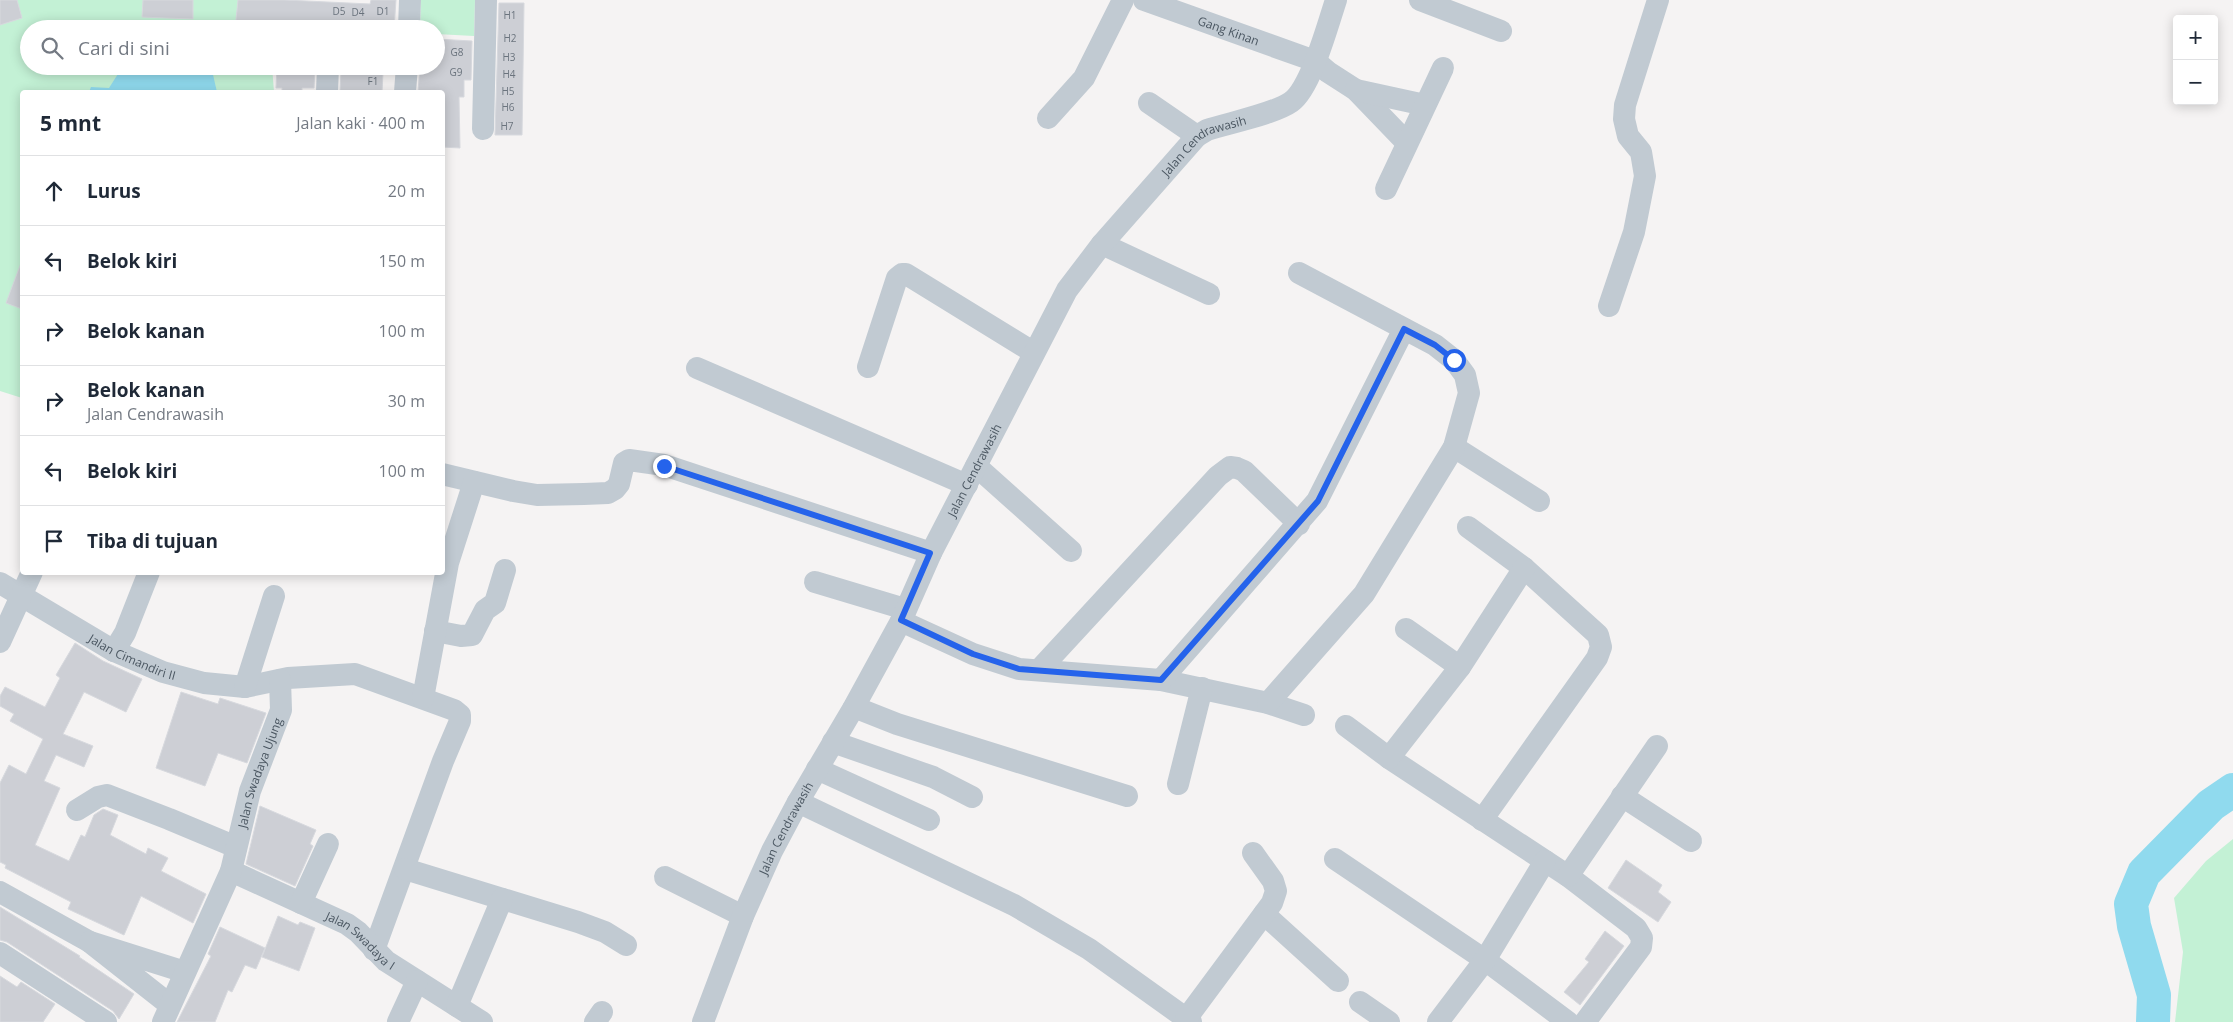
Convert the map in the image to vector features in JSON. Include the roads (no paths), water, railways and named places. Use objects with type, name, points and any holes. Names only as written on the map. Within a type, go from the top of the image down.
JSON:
[{"type":"street","points":[[409,20],[410,0]]},
{"type":"street","points":[[483,129],[486,0]]},
{"type":"street","points":[[1048,118],[1084,78],[1123,0]]},
{"type":"street","name":"Gang Kinan","points":[[1144,0],[1315,61],[1356,90]]},
{"type":"street","name":"Jalan Cendrawasih","points":[[711,1018],[743,916],[772,851],[798,802],[854,707],[903,615],[930,553],[972,476],[1033,352],[1067,290],[1102,244],[1197,136],[1207,130],[1279,108],[1291,102],[1300,93],[1315,61],[1336,0]]},
{"type":"street","points":[[1420,0],[1501,31]]},
{"type":"street","points":[[1609,306],[1634,232],[1645,176],[1641,152],[1628,136],[1624,119],[1625,105],[1658,0]]},
{"type":"street","points":[[1386,189],[1443,68]]},
{"type":"street","points":[[327,90],[328,75]]},
{"type":"street","points":[[405,90],[406,75]]},
{"type":"street","points":[[1356,90],[1425,105]]},
{"type":"street","points":[[1356,90],[1407,143]]},
{"type":"street","points":[[1149,103],[1197,136]]},
{"type":"street","points":[[1102,244],[1209,294]]},
{"type":"street","points":[[1268,703],[1364,594],[1454,447],[1469,393],[1465,375],[1454,360],[1435,345],[1299,273]]},
{"type":"street","points":[[868,368],[898,278],[902,274],[906,274],[1033,352]]},
{"type":"street","points":[[1161,680],[1318,501],[1404,329]]},
{"type":"street","points":[[698,368],[972,476],[1071,550]]},
{"type":"street","points":[[1454,447],[1539,501]]},
{"type":"street","points":[[445,475],[537,495],[608,493],[619,484],[624,463],[629,460],[664,466],[930,553]]},
{"type":"street","points":[[1039,670],[1218,476],[1230,467],[1244,471],[1299,524]]},
{"type":"street","points":[[422,698],[448,563],[474,482]]},
{"type":"street","points":[[1468,527],[1524,568],[1598,635],[1601,646],[1597,658],[1482,820]]},
{"type":"street","points":[[1389,758],[1460,667],[1524,568]]},
{"type":"street","points":[[435,631],[461,636],[472,635],[485,610],[495,603],[505,570]]},
{"type":"street","points":[[0,642],[30,575]]},
{"type":"street","points":[[114,651],[124,633],[148,575]]},
{"type":"street","points":[[815,582],[903,615],[973,654],[1019,669],[1161,680],[1268,703],[1304,716]]},
{"type":"street","name":"Jalan Cimandiri II","points":[[0,583],[114,651],[163,672],[204,683],[245,687],[280,680]]},
{"type":"street","points":[[245,687],[274,596]]},
{"type":"street","points":[[1406,629],[1460,667]]},
{"type":"street","points":[[280,680],[356,674],[454,710],[460,715],[460,721],[443,761],[374,950]]},
{"type":"street","name":"Jalan Swadaya Ujung","points":[[166,1014],[231,871],[250,791],[282,710],[280,680]]},
{"type":"street","points":[[1178,784],[1202,688]]},
{"type":"street","points":[[854,707],[897,724],[1127,796]]},
{"type":"street","points":[[1346,726],[1389,758],[1568,876],[1636,928],[1642,938],[1641,948],[1585,1022]]},
{"type":"street","points":[[833,742],[933,777],[972,797]]},
{"type":"street","points":[[1568,876],[1657,746]]},
{"type":"street","points":[[817,770],[929,820]]},
{"type":"street","points":[[77,810],[98,797],[107,795],[236,847]]},
{"type":"street","points":[[1622,796],[1691,841]]},
{"type":"street","points":[[798,802],[1014,905],[1089,949],[1188,1020],[1272,903],[1276,891],[1273,881],[1253,853]]},
{"type":"street","points":[[301,903],[328,844]]},
{"type":"street","points":[[1335,859],[1485,960],[1568,1022]]},
{"type":"street","points":[[1438,1022],[1485,960],[1545,861]]},
{"type":"street","points":[[405,869],[578,922],[605,932],[626,945]]},
{"type":"street","name":"Jalan Swadaya I","points":[[231,871],[347,924],[358,932],[386,960],[482,1022]]},
{"type":"street","points":[[665,877],[743,916]]},
{"type":"street","points":[[0,892],[90,942],[143,984],[166,1014]]},
{"type":"street","points":[[457,1006],[502,899]]},
{"type":"street","points":[[1264,914],[1338,980]]},
{"type":"street","points":[[90,942],[185,972]]},
{"type":"street","points":[[0,953],[106,1022]]},
{"type":"street","points":[[143,984],[155,962]]},
{"type":"street","points":[[398,1022],[417,981]]},
{"type":"street","points":[[1360,1002],[1389,1022]]},
{"type":"water","points":[[117,75],[213,75],[217,90],[90,90],[91,87],[109,88]]},
{"type":"waterway","points":[[2153,1022],[2154,995],[2134,926],[2131,904],[2144,873],[2211,805],[2233,790]]}]
